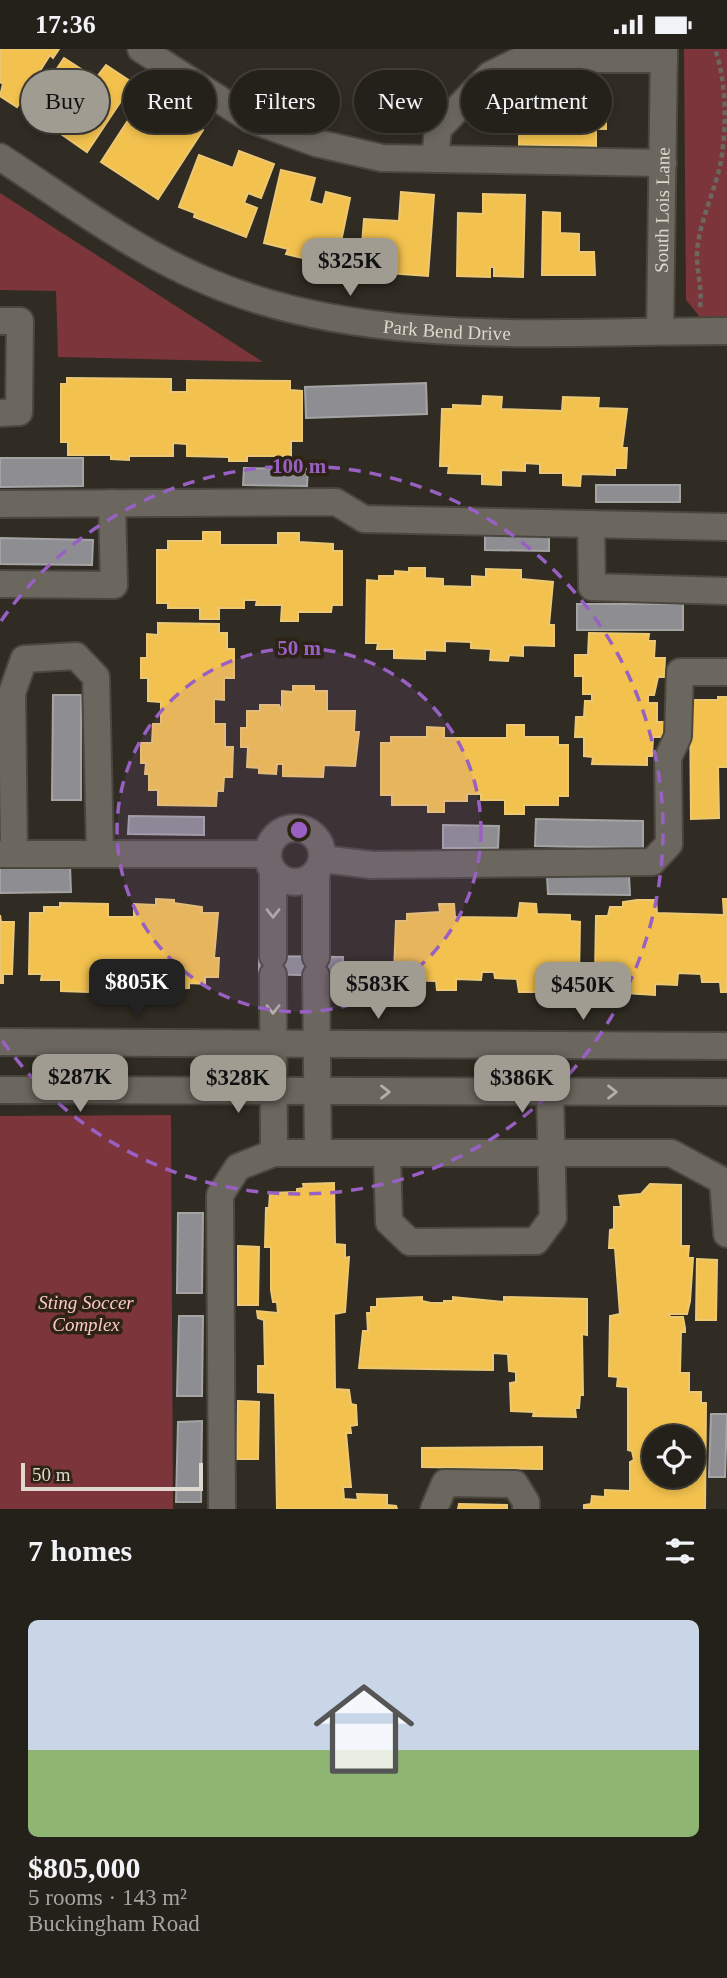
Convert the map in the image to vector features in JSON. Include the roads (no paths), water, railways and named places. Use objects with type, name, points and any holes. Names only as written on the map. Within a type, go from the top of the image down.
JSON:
[{"type":"street","points":[[141,49],[250,119],[316,143],[382,158],[663,163]]},
{"type":"street","points":[[435,159],[439,128],[489,75],[523,59],[664,54]]},
{"type":"street","name":"South Lois Lane","points":[[660,331],[664,54]]},
{"type":"street","name":"Park Bend Drive","points":[[0,157],[160,260],[266,303],[359,324],[434,331],[727,331]]},
{"type":"street","points":[[0,321],[20,321],[19,412],[0,413]]},
{"type":"street","points":[[0,504],[336,502],[364,519],[727,527]]},
{"type":"street","points":[[0,585],[114,585],[112,503]]},
{"type":"street","points":[[591,524],[592,587],[727,591]]},
{"type":"street","points":[[100,853],[96,677],[76,656],[24,659],[12,693],[7,854],[100,853],[271,862]]},
{"type":"street","points":[[271,862],[279,877],[296,882],[319,866],[652,862],[669,844],[668,758],[678,736],[680,672],[727,672]]},
{"type":"street","points":[[274,1153],[271,862],[275,838],[281,832],[300,829],[317,839],[319,866],[316,966],[318,1153]]},
{"type":"street","points":[[0,1042],[727,1046]]},
{"type":"street","points":[[0,1090],[727,1092]]},
{"type":"street","points":[[387,1153],[389,1222],[410,1242],[536,1241],[553,1218],[550,1092]]},
{"type":"street","points":[[222,1509],[220,1195],[238,1167],[274,1153],[671,1153],[723,1181],[727,1234]]},
{"type":"street","points":[[434,1509],[445,1483],[456,1483],[515,1484],[526,1502],[526,1509]]},
{"type":"park label","name":"Sting Soccer Complex","points":[[86,1313]]}]
